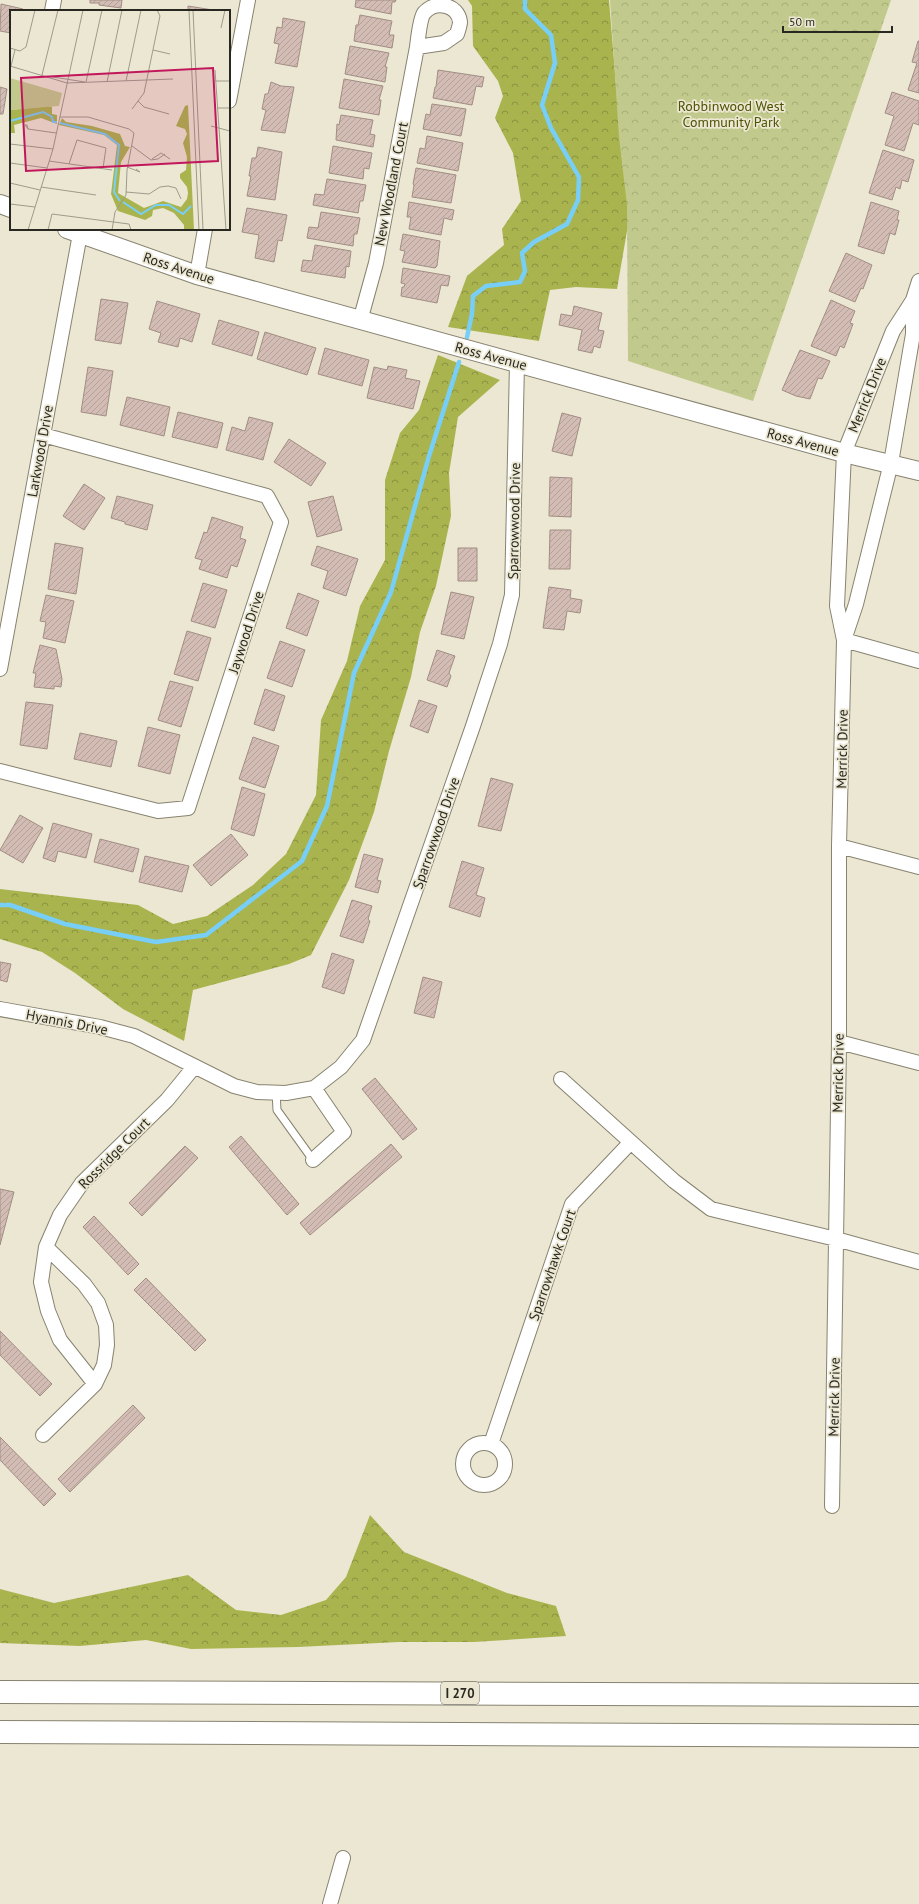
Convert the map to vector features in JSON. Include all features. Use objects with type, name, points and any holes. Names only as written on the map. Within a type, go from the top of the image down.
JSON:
[{"type":"highway","name":"I 270","points":[[0,1692],[919,1695]]},
{"type":"highway","points":[[0,1732],[919,1736]]},
{"type":"street","points":[[52,10],[54,0]]},
{"type":"street","points":[[230,96],[248,0]]},
{"type":"street","name":"New Woodland Court","points":[[360,321],[376,263],[417,47]]},
{"type":"street","points":[[0,204],[10,208]]},
{"type":"street","points":[[197,275],[205,230]]},
{"type":"street","name":"Ross Avenue","points":[[74,232],[197,275],[844,453],[891,463],[919,471]]},
{"type":"street","name":"Larkwood Drive","points":[[0,669],[43,435],[74,232]]},
{"type":"street","name":"Merrick Drive","points":[[832,1506],[839,1042],[839,846],[844,640],[837,606],[844,453],[893,331],[912,300],[919,281]]},
{"type":"street","name":"Merrick Drive","points":[[844,640],[856,604],[891,463],[913,334],[912,300]]},
{"type":"street","name":"Sparrowwood Drive","points":[[134,1036],[234,1086],[257,1092],[286,1093],[314,1088],[341,1067],[363,1040],[473,726],[500,644],[512,595],[517,364]]},
{"type":"street","name":"Jaywood Drive","points":[[0,771],[158,811],[188,808],[281,522],[267,496],[43,435]]},
{"type":"street","points":[[844,640],[919,661]]},
{"type":"street","points":[[839,846],[919,867]]},
{"type":"street","name":"Hyannis Drive","points":[[0,1009],[100,1027],[134,1036]]},
{"type":"street","points":[[839,1042],[919,1064]]},
{"type":"street","name":"Rossridge Court","points":[[95,1384],[60,1340],[48,1311],[41,1282],[46,1247],[60,1215],[82,1183],[167,1100],[194,1067]]},
{"type":"street","points":[[561,1079],[630,1143],[674,1181],[711,1209],[836,1239],[919,1262]]},
{"type":"street","points":[[313,1160],[344,1132],[314,1088]]},
{"type":"street","name":"Sparrowhawk Court","points":[[491,1444],[572,1204],[630,1143]]},
{"type":"street","points":[[43,1436],[95,1384],[104,1365],[107,1345],[106,1325],[98,1303],[84,1284],[46,1247]]},
{"type":"street","points":[[330,1904],[343,1858]]},
{"type":"lane","points":[[276,1092],[277,1110],[313,1160]]},
{"type":"green space","points":[[468,0],[609,0],[623,170],[651,182],[627,231],[617,289],[576,287],[550,290],[539,341],[448,327],[467,276],[504,245],[502,229],[521,201],[513,153],[495,118],[503,96],[498,81],[473,46],[472,6]]},
{"type":"green space","name":"Robbinwood West Community Park","points":[[610,0],[891,0],[753,401],[628,361],[627,205],[619,137]]},
{"type":"green space","points":[[438,355],[500,380],[458,417],[449,473],[451,516],[436,586],[420,632],[411,677],[389,751],[374,812],[349,880],[311,955],[289,964],[193,990],[184,1041],[123,1009],[75,973],[42,952],[0,939],[0,889],[138,905],[173,924],[207,916],[253,885],[286,854],[316,795],[321,720],[347,661],[360,606],[385,560],[385,480],[400,433],[419,410]]},
{"type":"green space","points":[[370,1515],[404,1552],[507,1593],[556,1606],[566,1636],[474,1642],[399,1642],[298,1647],[191,1649],[146,1640],[80,1646],[0,1643],[0,1589],[54,1603],[188,1575],[236,1610],[281,1615],[326,1600],[346,1577]]},
{"type":"building","points":[[90,0],[122,0],[121,8],[99,5],[99,3],[90,3]]},
{"type":"building","points":[[356,0],[396,0],[395,2],[392,2],[391,14],[355,7]]},
{"type":"building","points":[[1,4],[23,9],[10,10],[10,33],[0,31]]},
{"type":"building","points":[[188,6],[213,10],[188,10]]},
{"type":"building","points":[[360,15],[392,21],[389,35],[394,35],[392,48],[354,41],[356,25],[358,25]]},
{"type":"building","points":[[283,18],[305,22],[297,67],[275,63],[279,44],[274,43],[277,27],[282,28]]},
{"type":"building","points":[[918,41],[919,93],[908,90],[917,63],[912,62]]},
{"type":"building","points":[[350,46],[389,53],[385,67],[387,67],[385,82],[345,74]]},
{"type":"building","points":[[438,70],[484,77],[482,87],[476,86],[472,105],[433,98]]},
{"type":"building","points":[[344,79],[383,86],[379,100],[381,100],[379,115],[339,108]]},
{"type":"building","points":[[271,82],[281,86],[294,87],[285,133],[261,130],[266,110],[262,109],[265,94],[268,94]]},
{"type":"building","points":[[0,87],[7,89],[3,114],[0,114]]},
{"type":"building","points":[[892,92],[919,101],[919,125],[913,123],[904,151],[885,145],[894,116],[885,113]]},
{"type":"building","points":[[432,104],[466,109],[461,136],[423,129],[426,114],[430,115]]},
{"type":"building","points":[[341,115],[373,120],[370,134],[375,135],[373,147],[336,140],[337,124],[339,125]]},
{"type":"building","points":[[427,136],[463,143],[458,171],[417,163],[420,148],[425,149]]},
{"type":"building","points":[[333,146],[372,153],[369,169],[364,168],[363,179],[329,173]]},
{"type":"building","points":[[258,147],[282,152],[275,200],[247,196],[251,176],[249,176],[252,158],[256,158]]},
{"type":"building","points":[[883,150],[914,160],[908,182],[902,180],[900,189],[896,187],[892,200],[869,193]]},
{"type":"building","points":[[416,168],[456,175],[451,203],[412,197]]},
{"type":"building","points":[[327,179],[366,185],[363,201],[360,201],[358,213],[313,205],[315,194],[324,195]]},
{"type":"building","points":[[409,202],[454,210],[452,220],[444,218],[441,235],[409,229],[411,217],[407,217]]},
{"type":"building","points":[[871,202],[899,211],[897,220],[899,220],[895,235],[890,233],[884,254],[858,246]]},
{"type":"building","points":[[247,208],[287,215],[282,241],[278,240],[274,262],[255,258],[259,235],[242,232]]},
{"type":"building","points":[[321,212],[360,218],[357,234],[354,234],[353,246],[307,238],[309,227],[318,228]]},
{"type":"building","points":[[403,234],[440,241],[437,266],[435,268],[402,262],[405,251],[400,250]]},
{"type":"building","points":[[315,245],[351,251],[349,267],[346,266],[345,278],[301,271],[303,260],[312,261]]},
{"type":"building","points":[[846,253],[872,265],[863,289],[861,288],[855,302],[829,291]]},
{"type":"building","points":[[403,268],[450,276],[448,286],[441,285],[437,303],[401,296],[402,287],[404,287],[405,284],[401,283]]},
{"type":"building","points":[[101,299],[128,303],[121,344],[95,340]]},
{"type":"building","points":[[831,300],[855,311],[850,323],[853,324],[844,348],[840,346],[836,356],[811,346]]},
{"type":"building","points":[[157,301],[200,314],[192,342],[180,338],[178,347],[158,342],[161,333],[149,329]]},
{"type":"building","points":[[574,306],[602,313],[598,330],[604,331],[600,348],[594,346],[592,353],[578,350],[582,330],[559,325],[561,314],[572,316]]},
{"type":"building","points":[[219,320],[259,332],[252,356],[212,344]]},
{"type":"building","points":[[265,332],[316,348],[307,375],[257,359]]},
{"type":"building","points":[[325,348],[369,360],[362,386],[318,374]]},
{"type":"building","points":[[800,350],[830,361],[822,379],[818,378],[810,399],[796,396],[782,390]]},
{"type":"building","points":[[388,366],[407,370],[405,378],[420,381],[413,409],[367,398],[374,367],[387,370]]},
{"type":"building","points":[[88,367],[113,371],[106,416],[81,412]]},
{"type":"building","points":[[127,397],[170,407],[164,436],[120,425]]},
{"type":"building","points":[[178,412],[223,423],[217,448],[172,437]]},
{"type":"building","points":[[562,413],[581,418],[572,456],[552,451]]},
{"type":"building","points":[[249,417],[273,423],[263,460],[226,450],[232,427],[245,431]]},
{"type":"building","points":[[289,439],[326,463],[311,486],[274,462]]},
{"type":"building","points":[[550,477],[572,478],[571,517],[549,516]]},
{"type":"building","points":[[84,484],[105,498],[84,530],[63,516]]},
{"type":"building","points":[[117,496],[153,505],[147,530],[125,524],[125,522],[111,518]]},
{"type":"building","points":[[333,496],[342,530],[317,537],[308,502]]},
{"type":"building","points":[[212,517],[243,527],[240,538],[246,540],[237,567],[231,565],[227,578],[199,569],[202,560],[195,558],[204,532],[207,533]]},
{"type":"building","points":[[550,530],[571,530],[570,569],[549,569]]},
{"type":"building","points":[[55,543],[83,548],[76,594],[48,589]]},
{"type":"building","points":[[317,546],[358,559],[346,596],[323,588],[328,571],[311,565]]},
{"type":"building","points":[[458,548],[477,548],[477,581],[458,581]]},
{"type":"building","points":[[203,583],[227,590],[215,628],[191,621]]},
{"type":"building","points":[[549,587],[571,590],[570,598],[582,600],[580,613],[567,611],[564,630],[543,628]]},
{"type":"building","points":[[451,592],[474,597],[464,639],[441,634]]},
{"type":"building","points":[[298,593],[319,601],[307,636],[286,628]]},
{"type":"building","points":[[46,595],[74,601],[65,643],[43,638],[46,622],[40,621]]},
{"type":"building","points":[[187,631],[211,638],[198,681],[174,674]]},
{"type":"building","points":[[280,641],[305,650],[292,687],[267,678]]},
{"type":"building","points":[[40,645],[56,649],[62,679],[61,687],[54,686],[54,689],[34,687],[36,673],[33,673]]},
{"type":"building","points":[[437,650],[455,656],[449,673],[451,676],[447,687],[427,680]]},
{"type":"building","points":[[170,681],[193,687],[181,727],[158,720]]},
{"type":"building","points":[[265,689],[285,696],[274,731],[254,724]]},
{"type":"building","points":[[419,700],[437,706],[428,733],[410,726]]},
{"type":"building","points":[[26,702],[53,705],[47,749],[20,745]]},
{"type":"building","points":[[148,727],[180,735],[170,774],[138,766]]},
{"type":"building","points":[[80,733],[117,741],[111,767],[74,759]]},
{"type":"building","points":[[253,737],[279,746],[265,788],[239,779]]},
{"type":"building","points":[[491,778],[513,784],[501,831],[478,826]]},
{"type":"building","points":[[242,787],[265,794],[254,836],[231,829]]},
{"type":"building","points":[[20,815],[43,828],[23,863],[0,850]]},
{"type":"building","points":[[53,823],[92,834],[86,858],[58,851],[55,862],[43,858]]},
{"type":"building","points":[[231,834],[248,855],[211,886],[193,865]]},
{"type":"building","points":[[100,839],[139,849],[133,872],[94,862]]},
{"type":"building","points":[[364,854],[383,859],[377,880],[381,881],[378,893],[355,887]]},
{"type":"building","points":[[145,856],[189,866],[182,892],[139,882]]},
{"type":"building","points":[[462,861],[484,868],[476,895],[485,898],[480,917],[449,907]]},
{"type":"building","points":[[352,900],[372,906],[368,919],[370,921],[363,943],[340,936]]},
{"type":"building","points":[[332,953],[354,960],[344,994],[322,987]]},
{"type":"building","points":[[0,962],[11,964],[7,982],[0,980]]},
{"type":"building","points":[[423,977],[442,982],[434,1018],[414,1013]]},
{"type":"building","points":[[375,1078],[417,1129],[403,1140],[362,1089]]},
{"type":"building","points":[[241,1136],[299,1204],[287,1215],[229,1147]]},
{"type":"building","points":[[391,1144],[402,1157],[310,1235],[300,1223]]},
{"type":"building","points":[[185,1146],[198,1158],[142,1216],[129,1203]]},
{"type":"building","points":[[0,1189],[14,1192],[0,1245]]},
{"type":"building","points":[[94,1216],[139,1264],[128,1275],[83,1227]]},
{"type":"building","points":[[146,1278],[206,1340],[195,1351],[134,1290]]},
{"type":"building","points":[[0,1331],[52,1384],[40,1396],[0,1355]]},
{"type":"building","points":[[133,1405],[145,1418],[70,1492],[58,1479]]},
{"type":"building","points":[[0,1437],[56,1494],[44,1506],[0,1460]]},
{"type":"waterway","points":[[467,337],[472,314],[473,296],[486,286],[520,282],[525,271],[522,253],[534,242],[567,224],[578,200],[579,177],[551,128],[542,105],[555,63],[551,35],[525,9],[525,0]]},
{"type":"waterway","points":[[0,905],[10,905],[65,924],[156,942],[206,935],[302,861],[327,806],[354,673],[391,592],[429,456],[459,362]]}]
